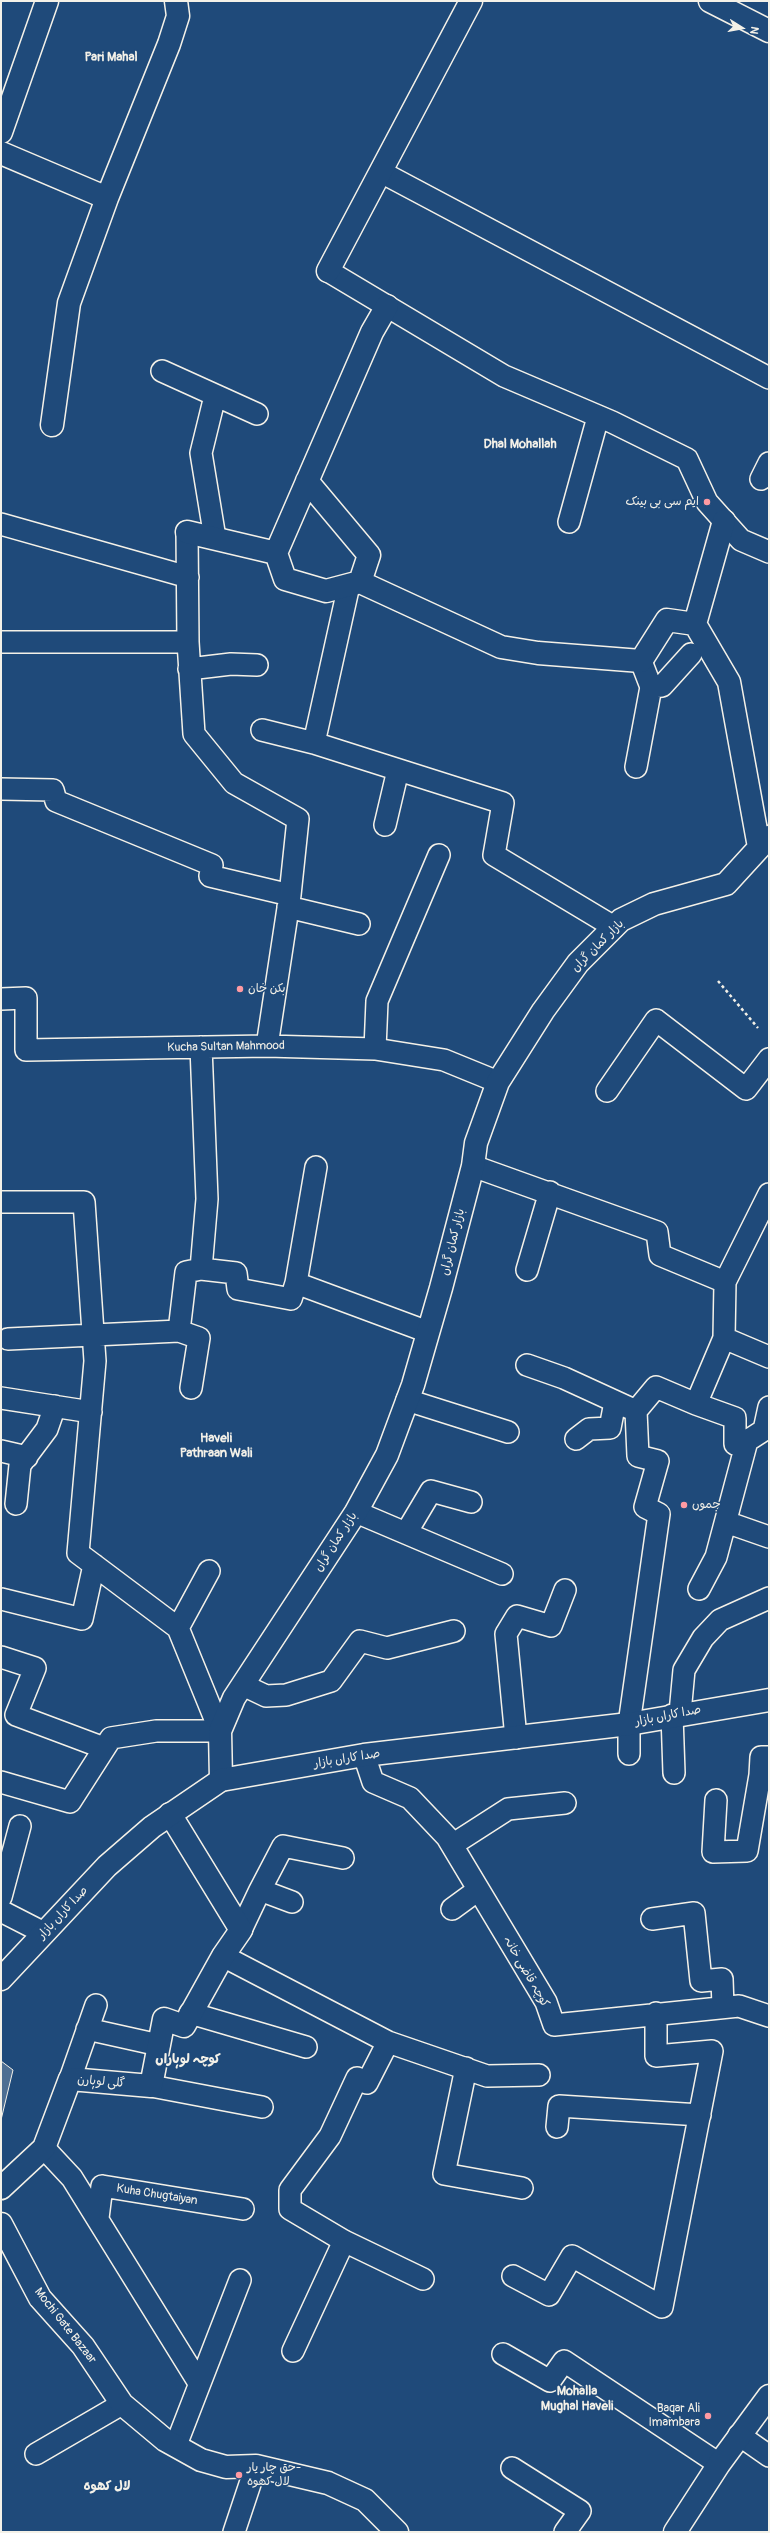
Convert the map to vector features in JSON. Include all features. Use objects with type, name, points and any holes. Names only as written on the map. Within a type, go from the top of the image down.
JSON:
[{"type":"street","points":[[1,132],[47,1]]},
{"type":"street","points":[[52,424],[69,303],[107,198],[169,44],[178,16],[176,1]]},
{"type":"street","points":[[328,271],[471,1]]},
{"type":"street","points":[[710,1],[769,31]]},
{"type":"street","points":[[1,153],[107,198]]},
{"type":"street","points":[[387,306],[372,332],[276,553],[285,579],[326,591],[355,584],[501,647],[538,653],[641,661],[667,620],[694,624]]},
{"type":"street","points":[[307,481],[368,555],[355,584]]},
{"type":"street","points":[[724,521],[694,624],[729,682],[764,842]]},
{"type":"street","points":[[187,532],[276,553]]},
{"type":"street","name":"بازار کمان گراں","points":[[220,1731],[234,1698],[356,1512],[387,1455],[407,1400],[428,1332],[472,1166],[476,1143],[498,1082],[543,1011],[578,963],[614,927],[622,920],[654,904],[726,884],[764,842]]},
{"type":"street","name":"صدا کاراں بازار","points":[[1,1979],[107,1866],[152,1827],[221,1780],[364,1755],[629,1724],[676,1714],[769,1700]]},
{"type":"street","points":[[220,1731],[221,1780]]},
{"type":"street","points":[[151,2086],[164,2019],[187,2020],[223,1956],[241,1930],[170,1814]]},
{"type":"street","name":"گلی لوہارن","points":[[1,2188],[44,2148],[70,2079],[151,2086]]},
{"type":"street","name":"Mochi Gate Bazaar","points":[[1,2224],[40,2298],[83,2346],[122,2404],[165,2440],[201,2460],[220,2465],[256,2466],[307,2476],[328,2483],[365,2500],[397,2532]]},
{"type":"street","points":[[675,2532],[719,2464],[769,2396]]},
{"type":"lane","points":[[381,172],[769,378]]},
{"type":"lane","points":[[328,271],[504,376],[598,417],[687,460],[707,502],[741,540],[769,552]]},
{"type":"lane","points":[[162,371],[257,414]]},
{"type":"lane","points":[[215,396],[201,453],[215,538]]},
{"type":"lane","points":[[569,522],[598,417]]},
{"type":"lane","points":[[1,524],[188,577]]},
{"type":"lane","points":[[187,532],[188,642],[194,734],[234,783],[298,819],[289,901],[267,1046]]},
{"type":"lane","points":[[314,744],[355,584]]},
{"type":"lane","points":[[1,642],[188,642]]},
{"type":"lane","points":[[651,687],[662,686],[691,654]]},
{"type":"lane","points":[[636,767],[651,687],[641,661]]},
{"type":"lane","points":[[189,669],[231,664],[257,665]]},
{"type":"lane","points":[[262,730],[314,744],[503,803],[494,856],[614,927]]},
{"type":"lane","points":[[385,825],[398,770]]},
{"type":"lane","points":[[1,789],[53,790],[56,801],[212,865],[210,876],[359,924]]},
{"type":"lane","points":[[375,1048],[377,1001],[439,855]]},
{"type":"lane","name":"Kucha Sultan Mahmood","points":[[1,999],[26,998],[26,1050],[267,1046],[375,1048],[444,1060],[498,1082]]},
{"type":"lane","points":[[607,1091],[656,1020],[746,1089],[769,1059]]},
{"type":"lane","points":[[201,1047],[206,1199],[202,1269]]},
{"type":"lane","points":[[472,1166],[550,1192],[657,1232],[660,1255],[725,1282]]},
{"type":"lane","points":[[179,1331],[186,1272],[202,1269],[236,1273],[238,1289],[291,1299],[296,1282],[316,1167]]},
{"type":"lane","points":[[527,1270],[550,1192]]},
{"type":"lane","points":[[696,1404],[724,1338],[725,1282],[769,1194]]},
{"type":"lane","points":[[1,1202],[84,1202],[92,1336],[95,1361],[78,1553],[178,1628],[220,1731],[156,1731],[111,1738],[70,1802],[1,1782]]},
{"type":"lane","points":[[296,1282],[428,1332]]},
{"type":"lane","points":[[8,1339],[179,1331],[199,1338],[191,1388]]},
{"type":"lane","points":[[724,1338],[769,1357]]},
{"type":"lane","points":[[527,1365],[564,1378],[636,1411]]},
{"type":"lane","points":[[629,1754],[629,1724],[659,1514],[645,1507],[658,1461],[638,1456],[636,1411],[656,1387],[696,1404],[735,1418],[735,1444],[747,1441],[764,1430],[769,1407]]},
{"type":"lane","points":[[1,1398],[91,1412]]},
{"type":"lane","points":[[407,1400],[508,1432]]},
{"type":"lane","points":[[576,1439],[589,1429],[610,1428],[615,1402]]},
{"type":"lane","points":[[16,1504],[20,1465],[47,1429],[54,1406]]},
{"type":"lane","points":[[700,1589],[716,1557],[747,1441]]},
{"type":"lane","points":[[1,1451],[27,1457]]},
{"type":"lane","points":[[406,1534],[431,1491],[471,1502]]},
{"type":"lane","points":[[356,1512],[502,1574]]},
{"type":"lane","points":[[726,1522],[769,1537]]},
{"type":"lane","points":[[1,1598],[82,1619],[94,1565]]},
{"type":"lane","points":[[178,1628],[209,1571]]},
{"type":"lane","points":[[516,1738],[506,1634],[517,1616],[552,1626],[565,1590]]},
{"type":"lane","points":[[674,1773],[676,1714],[684,1670],[703,1638],[720,1620],[769,1598]]},
{"type":"lane","points":[[243,1685],[266,1696],[286,1695],[331,1681],[360,1641],[387,1648],[454,1630]]},
{"type":"lane","points":[[1,1657],[35,1668],[16,1715],[104,1748]]},
{"type":"lane","name":"کوچہ قاضی خانہ","points":[[364,1755],[373,1782],[410,1798],[447,1837],[546,2002],[554,2025],[656,2013],[739,2006],[769,2016]]},
{"type":"lane","points":[[716,1800],[713,1852],[748,1851],[760,1775],[761,1757],[769,1758]]},
{"type":"lane","points":[[452,1845],[508,1809],[565,1803]]},
{"type":"lane","points":[[1,1897],[20,1826]]},
{"type":"lane","points":[[241,1930],[283,1846],[343,1858]]},
{"type":"lane","points":[[260,1890],[292,1902]]},
{"type":"lane","points":[[452,1909],[478,1890]]},
{"type":"lane","points":[[1,1911],[44,1933]]},
{"type":"lane","points":[[652,1919],[694,1913],[701,1981],[722,1979],[723,2007]]},
{"type":"lane","points":[[223,1956],[388,2042],[487,2076],[539,2075]]},
{"type":"lane","points":[[70,2079],[96,2005]]},
{"type":"lane","points":[[513,2276],[549,2295],[572,2256],[662,2307],[712,2051],[656,2056],[656,2013]]},
{"type":"lane","points":[[187,2020],[306,2048]]},
{"type":"lane","points":[[87,2029],[159,2045]]},
{"type":"lane","points":[[388,2042],[367,2083],[357,2078],[330,2136],[290,2190],[290,2209],[344,2241],[423,2279]]},
{"type":"lane","points":[[466,2068],[444,2174],[522,2188]]},
{"type":"lane","points":[[151,2086],[262,2107]]},
{"type":"lane","points":[[557,2127],[559,2106],[700,2115]]},
{"type":"lane","points":[[44,2148],[72,2178],[199,2383]]},
{"type":"lane","name":"Kuha Chugtaiyan","points":[[98,2218],[102,2186],[243,2209]]},
{"type":"lane","points":[[292,2351],[344,2241]]},
{"type":"lane","points":[[176,2445],[240,2280]]},
{"type":"lane","points":[[502,2354],[550,2381],[564,2361],[719,2464]]},
{"type":"lane","points":[[36,2454],[122,2404]]},
{"type":"lane","points":[[739,2436],[769,2456]]},
{"type":"lane","points":[[234,2532],[256,2466]]},
{"type":"lane","points":[[512,2468],[580,2511],[566,2532]]},
{"type":"path","points":[[718,982],[759,1029]]},
{"type":"building","points":[[1,2061],[13,2070],[1,2120]]},
{"type":"place","name":"ایم سی بی بینک","points":[[707,502]]},
{"type":"place","name":"بکن خان","points":[[240,989]]},
{"type":"place","name":"جموں","points":[[684,1505]]},
{"type":"place","name":"Baqar Ali Imambara","points":[[708,2416]]},
{"type":"place","name":"حق چار یار- لال کھوہ","points":[[239,2475]]},
{"type":"district","name":"Pari Mahal","points":[[111,58]]},
{"type":"district","name":"Dhal Mohallah","points":[[520,445]]},
{"type":"district","name":"Haveli Pathraan Wali","points":[[216,1446]]},
{"type":"district","name":"کوچہ لوہاراں","points":[[188,2060]]},
{"type":"district","name":"Mohalla Mughal Haveli","points":[[577,2400]]},
{"type":"district","name":"لال کھوہ","points":[[107,2487]]}]
